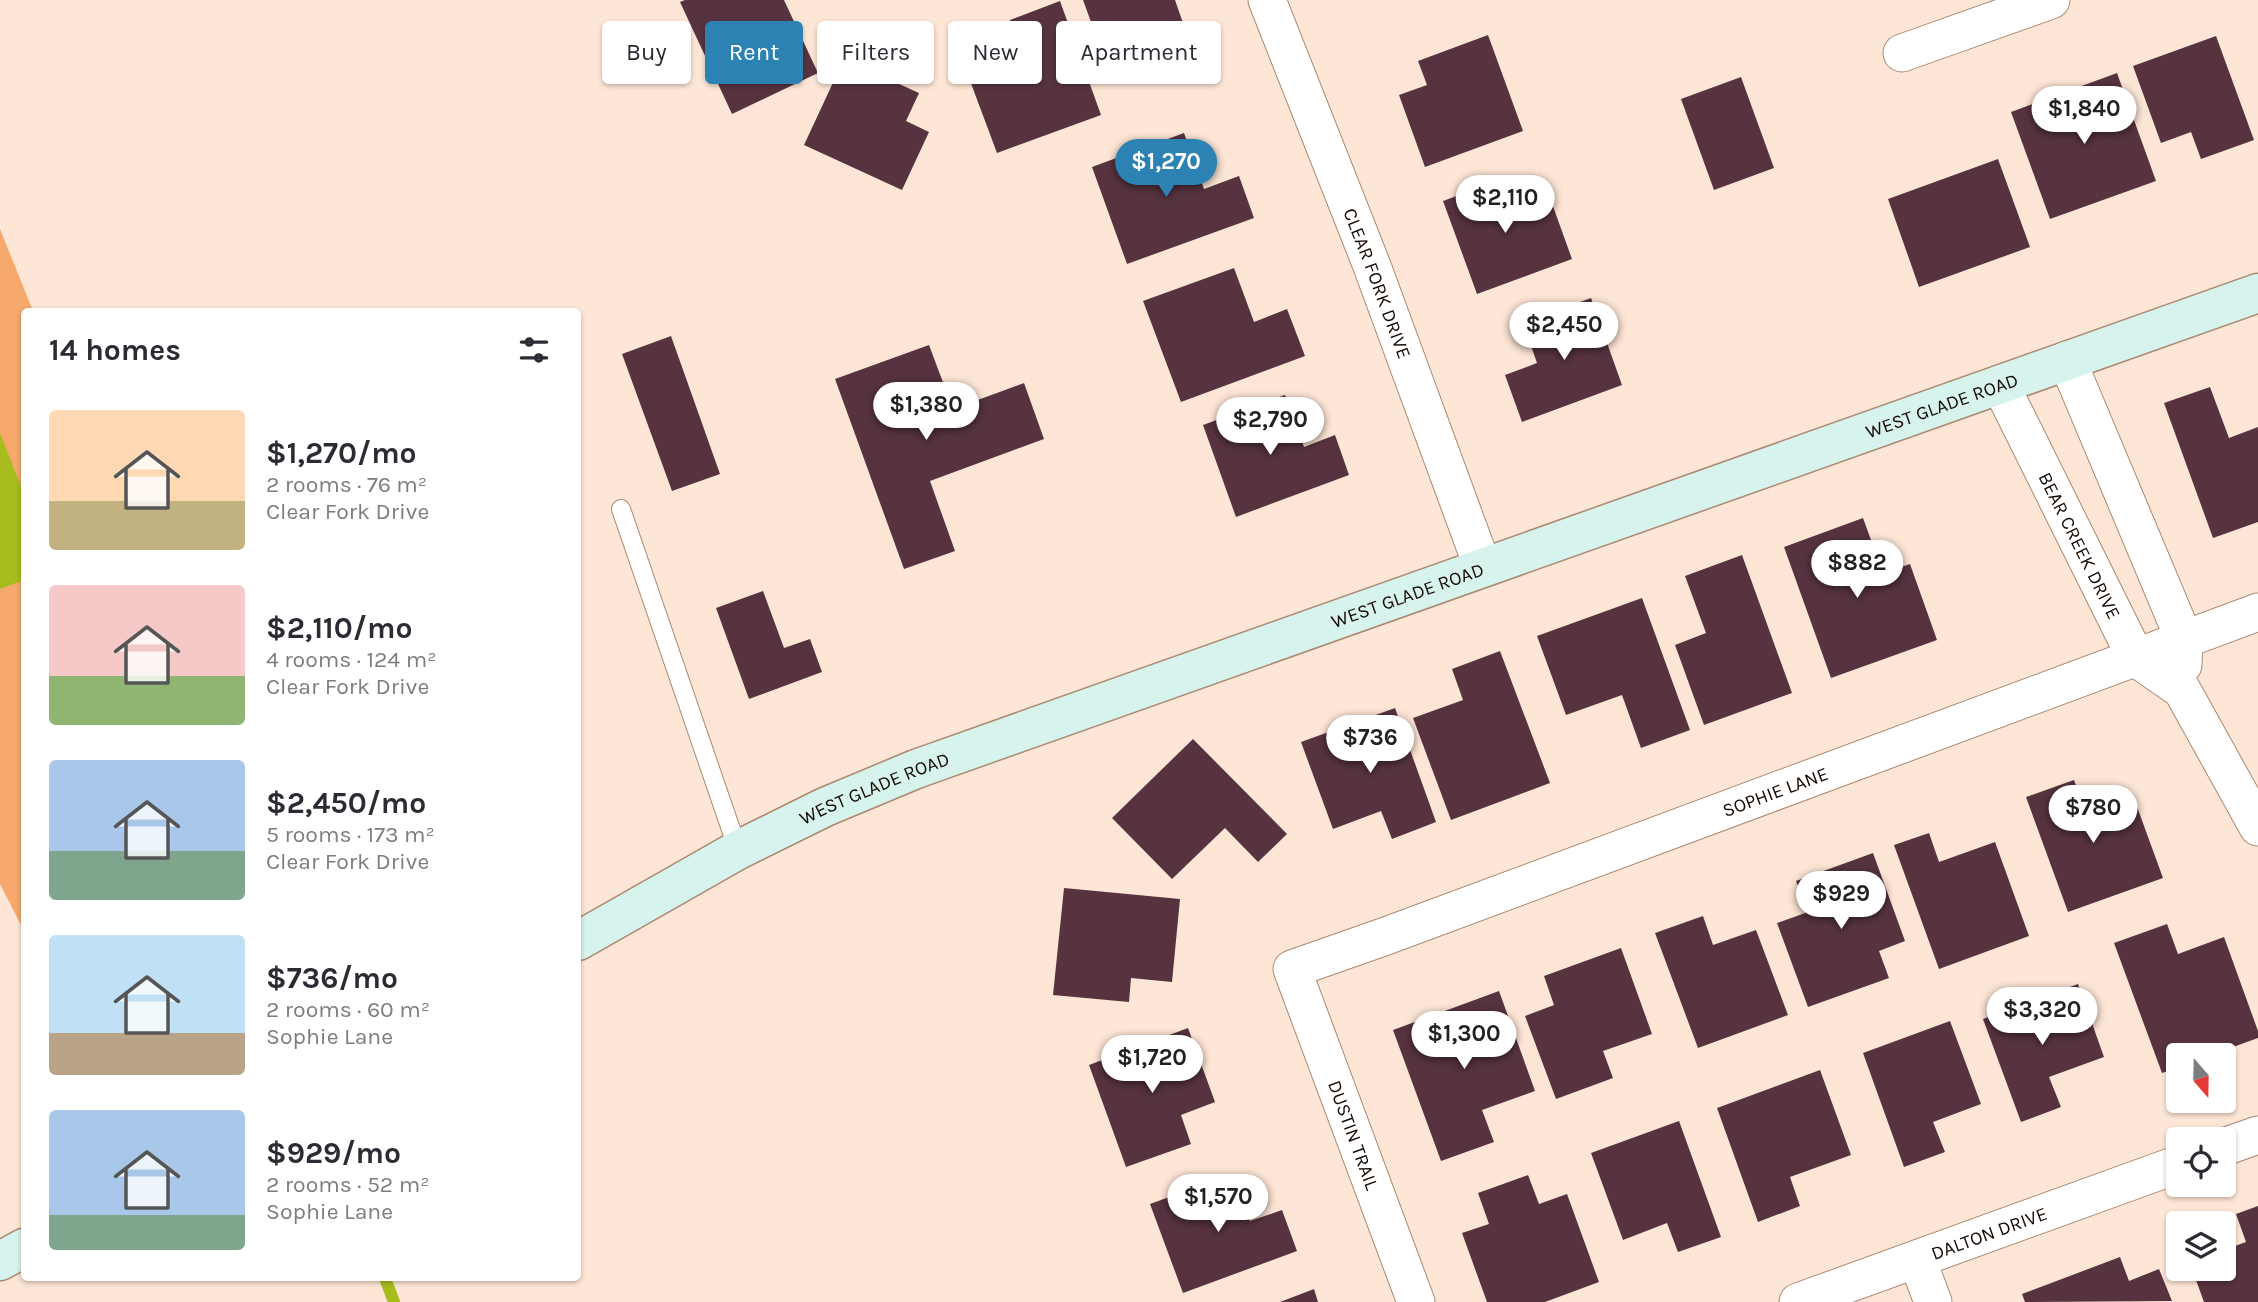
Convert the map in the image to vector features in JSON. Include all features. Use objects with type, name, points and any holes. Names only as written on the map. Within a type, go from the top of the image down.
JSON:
[{"type":"main road","name":"WEST GLADE ROAD","points":[[581,939],[737,850],[825,807],[921,767],[2258,293]]},
{"type":"main road","points":[[0,1261],[21,1250]]},
{"type":"street","name":"CLEAR FORK DRIVE","points":[[1267,0],[1372,265],[1483,568]]},
{"type":"street","points":[[1902,53],[2052,0]]},
{"type":"street","points":[[2067,360],[2184,639],[2182,690]]},
{"type":"street","name":"BEAR CREEK DRIVE","points":[[2000,384],[2136,658],[2182,690],[2258,827]]},
{"type":"street","name":"SOPHIE LANE","points":[[1292,969],[2258,612]]},
{"type":"street","name":"DUSTIN TRAIL","points":[[1292,969],[1416,1302]]},
{"type":"street","points":[[2236,1143],[2258,1135]]},
{"type":"street","name":"DALTON DRIVE","points":[[1798,1302],[2166,1169]]},
{"type":"street","points":[[1917,1258],[1933,1302]]},
{"type":"lane","points":[[621,509],[737,850]]},
{"type":"shaded area","points":[[0,229],[32,308],[21,308],[21,925],[0,884]]},
{"type":"shaded area","points":[[0,433],[21,486],[21,581],[0,589]]},
{"type":"building","points":[[784,0],[794,21],[705,21],[705,56],[680,2]]},
{"type":"building","points":[[1083,0],[1175,0],[1182,21],[1091,21]]},
{"type":"building","points":[[1060,1],[1067,21],[1056,21],[1056,84],[1090,84],[1101,115],[997,153],[971,84],[1042,84],[1042,21],[1010,20]]},
{"type":"building","points":[[1488,35],[1523,131],[1425,167],[1399,95],[1427,85],[1418,61]]},
{"type":"building","points":[[2216,36],[2254,140],[2201,159],[2191,132],[2161,143],[2133,66]]},
{"type":"building","points":[[803,41],[817,71],[817,73],[803,80]]},
{"type":"building","points":[[2117,73],[2156,181],[2050,219],[2011,112]]},
{"type":"building","points":[[1741,77],[1774,168],[1714,190],[1681,99]]},
{"type":"building","points":[[718,84],[795,84],[732,114]]},
{"type":"building","points":[[832,84],[899,84],[919,93],[906,121],[929,132],[902,190],[804,145]]},
{"type":"building","points":[[1184,133],[1204,189],[1239,176],[1254,218],[1127,264],[1092,167]]},
{"type":"building","points":[[1998,159],[2030,247],[1919,287],[1888,199]]},
{"type":"building","points":[[1511,176],[1523,208],[1550,198],[1572,259],[1477,294],[1443,201]]},
{"type":"building","points":[[1234,268],[1254,322],[1287,309],[1305,356],[1181,402],[1143,301]]},
{"type":"building","points":[[1591,298],[1622,385],[1522,422],[1505,375],[1537,363],[1523,323]]},
{"type":"building","points":[[671,336],[720,474],[672,491],[622,354]]},
{"type":"building","points":[[929,345],[953,409],[1024,383],[1044,439],[930,481],[955,551],[904,569],[835,379]]},
{"type":"building","points":[[2210,387],[2229,438],[2258,427],[2258,522],[2213,538],[2164,403]]},
{"type":"building","points":[[1285,395],[1304,447],[1335,435],[1349,475],[1236,517],[1203,425]]},
{"type":"building","points":[[1863,518],[1883,573],[1910,564],[1937,640],[1831,678],[1784,547]]},
{"type":"building","points":[[1742,555],[1792,693],[1704,725],[1675,645],[1706,633],[1685,576]]},
{"type":"building","points":[[763,591],[784,648],[810,639],[822,672],[749,699],[716,608]]},
{"type":"building","points":[[1642,598],[1690,730],[1641,748],[1622,695],[1566,715],[1537,636]]},
{"type":"building","points":[[1500,651],[1550,783],[1451,820],[1413,718],[1463,700],[1452,669]]},
{"type":"building","points":[[1395,708],[1436,822],[1392,839],[1381,811],[1333,829],[1301,742]]},
{"type":"building","points":[[1193,739],[1287,834],[1258,862],[1225,828],[1172,879],[1112,818]]},
{"type":"building","points":[[2074,780],[2085,811],[2132,793],[2163,878],[2068,912],[2026,797]]},
{"type":"building","points":[[1929,833],[1939,862],[1995,842],[2029,936],[1939,969],[1894,845]]},
{"type":"building","points":[[1873,853],[1905,941],[1879,951],[1889,978],[1808,1007],[1777,923],[1808,912],[1796,881]]},
{"type":"building","points":[[1064,888],[1180,899],[1172,982],[1131,978],[1129,1002],[1053,995]]},
{"type":"building","points":[[1703,916],[1713,945],[1756,930],[1788,1015],[1698,1048],[1655,933]]},
{"type":"building","points":[[2167,924],[2178,954],[2224,937],[2258,1031],[2258,1038],[2236,1046],[2236,1043],[2166,1043],[2166,1072],[2162,1073],[2114,943]]},
{"type":"building","points":[[1621,948],[1652,1034],[1603,1051],[1613,1078],[1556,1099],[1525,1016],[1554,1005],[1544,976]]},
{"type":"building","points":[[2078,984],[2104,1057],[2049,1077],[2061,1107],[2021,1122],[1983,1019]]},
{"type":"building","points":[[1499,991],[1535,1091],[1482,1110],[1494,1142],[1441,1161],[1393,1030]]},
{"type":"building","points":[[1950,1021],[1981,1104],[1933,1122],[1945,1152],[1904,1167],[1863,1053]]},
{"type":"building","points":[[1188,1028],[1215,1102],[1181,1115],[1191,1144],[1126,1167],[1089,1065]]},
{"type":"building","points":[[1820,1070],[1851,1155],[1790,1177],[1800,1206],[1758,1222],[1717,1108]]},
{"type":"building","points":[[1679,1121],[1721,1237],[1678,1252],[1667,1223],[1623,1240],[1591,1153]]},
{"type":"building","points":[[1232,1174],[1250,1221],[1282,1210],[1297,1251],[1183,1293],[1150,1204]]},
{"type":"building","points":[[1528,1175],[1539,1204],[1567,1194],[1599,1282],[1545,1302],[1487,1302],[1462,1233],[1489,1224],[1478,1193]]},
{"type":"building","points":[[2258,1206],[2258,1302],[2204,1302],[2196,1281],[2236,1281],[2236,1246],[2246,1242],[2236,1214]]},
{"type":"building","points":[[2120,1257],[2129,1281],[2159,1269],[2172,1301],[2025,1302],[2022,1294]]},
{"type":"building","points":[[1314,1289],[1318,1302],[1280,1302]]},
{"type":"waterway","points":[[386,1281],[394,1302]]}]
